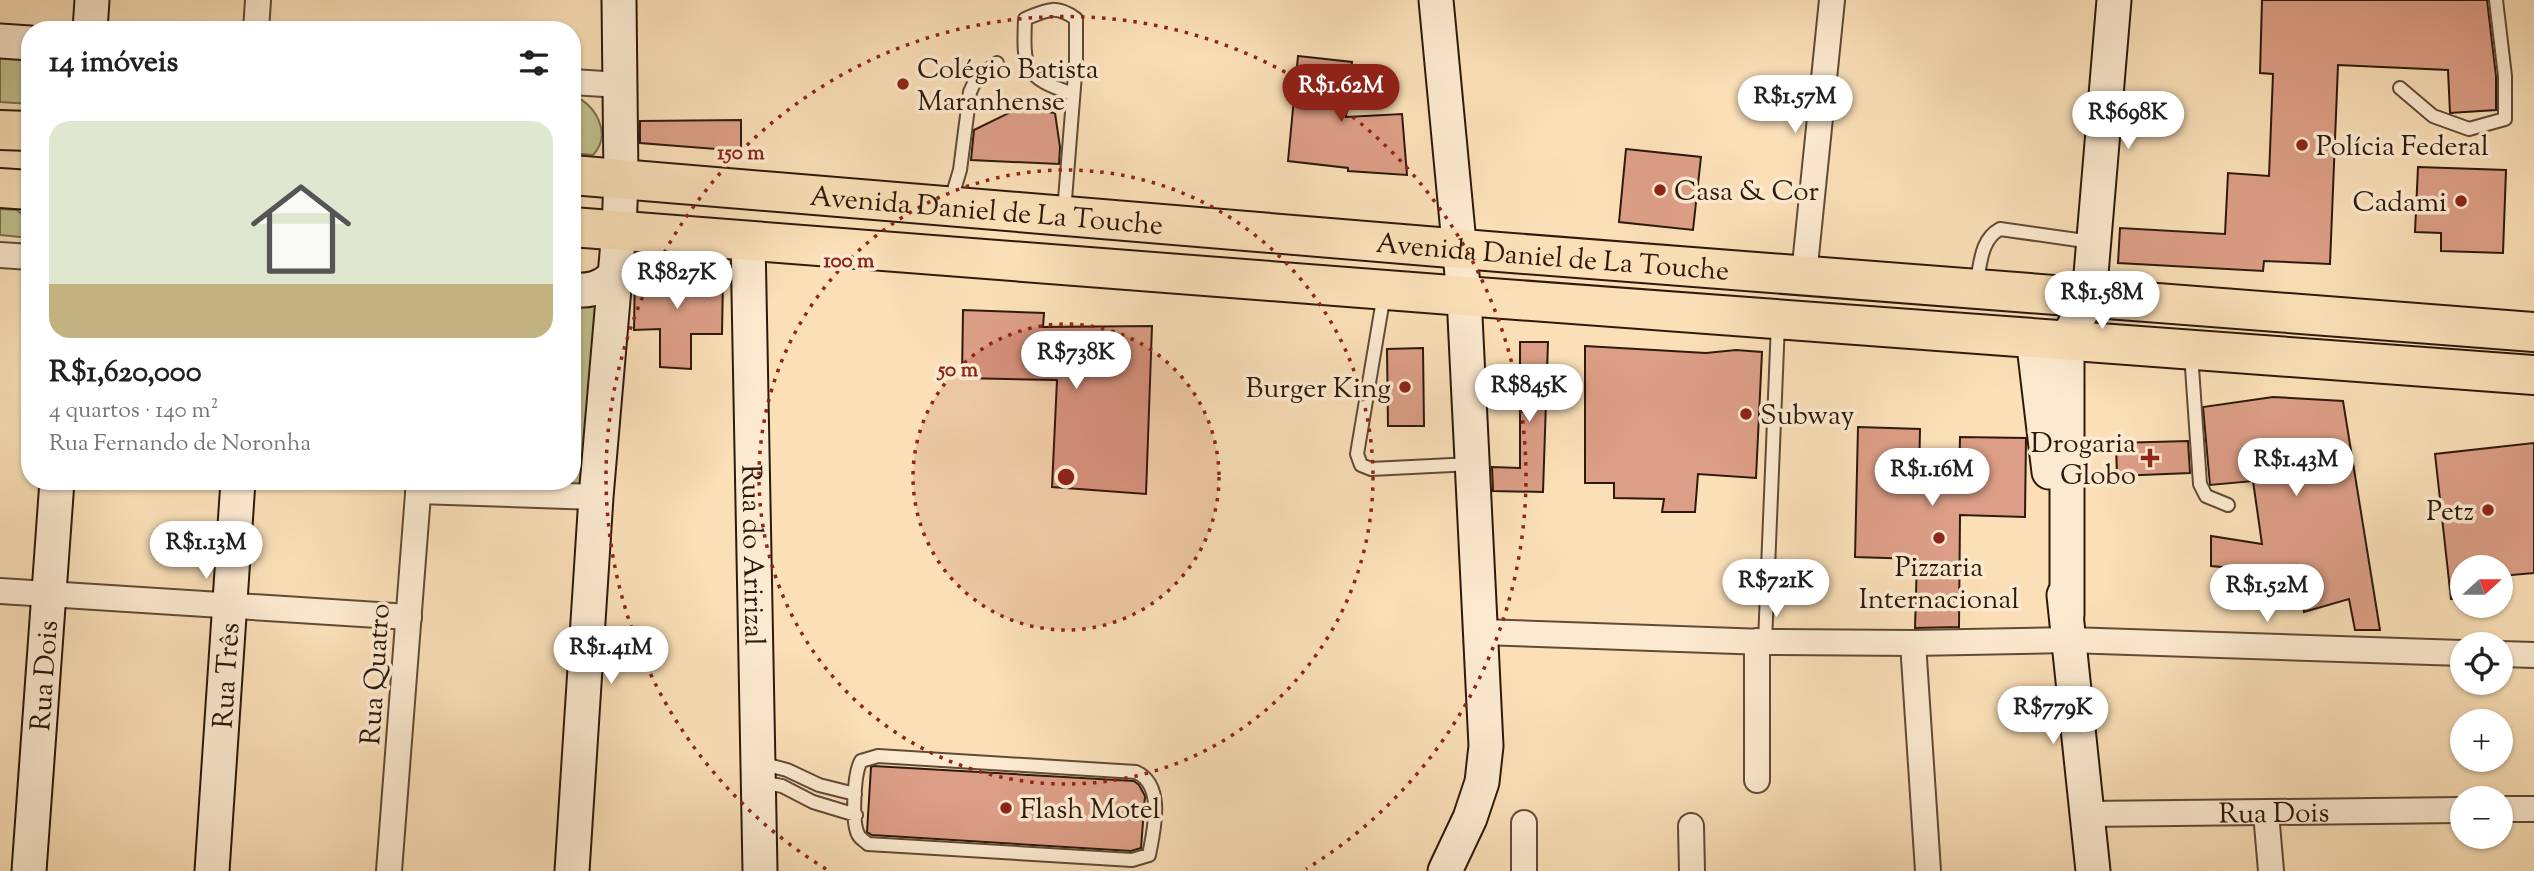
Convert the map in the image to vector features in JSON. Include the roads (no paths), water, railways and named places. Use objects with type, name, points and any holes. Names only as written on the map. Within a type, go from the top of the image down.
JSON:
[{"type":"main road","points":[[91,21],[92,0]]},
{"type":"main road","points":[[572,871],[596,497],[619,230],[619,0]]},
{"type":"main road","points":[[1436,0],[1464,296],[1486,746],[1482,782],[1470,818],[1446,871]]},
{"type":"main road","points":[[2050,338],[2089,298],[2114,0]]},
{"type":"main road","points":[[0,41],[21,42]]},
{"type":"main road","points":[[0,130],[21,131]]},
{"type":"main road","name":"Avenida Daniel de La Touche","points":[[581,175],[1459,249],[2534,332]]},
{"type":"main road","points":[[581,178],[592,184],[608,202],[619,230]]},
{"type":"main road","points":[[0,188],[21,189]]},
{"type":"main road","name":"Avenida Daniel de La Touche","points":[[581,228],[2534,375]]},
{"type":"main road","name":"Rua do Aririzal","points":[[748,240],[760,871]]},
{"type":"main road","points":[[581,290],[594,289],[606,284],[613,277]]},
{"type":"main road","points":[[2042,294],[2050,338],[2068,627],[2093,871]]},
{"type":"main road","name":"Rua Dois","points":[[29,871],[56,490]]},
{"type":"main road","name":"Rua Três","points":[[212,871],[237,490]]},
{"type":"street","points":[[257,21],[258,0]]},
{"type":"street","points":[[1804,275],[1832,0]]},
{"type":"street","points":[[581,83],[620,85]]},
{"type":"street","points":[[0,255],[21,256]]},
{"type":"street","name":"Rua Quatro","points":[[389,871],[418,490]]},
{"type":"street","points":[[483,490],[596,497]]},
{"type":"street","points":[[0,591],[408,617]]},
{"type":"street","points":[[1481,632],[1761,642],[1913,643],[2068,627],[2450,652]]},
{"type":"street","points":[[1757,780],[1761,642]]},
{"type":"street","points":[[1913,643],[1928,871]]},
{"type":"street","points":[[2513,654],[2534,655]]},
{"type":"street","points":[[2513,810],[2534,809]]},
{"type":"street","name":"Rua Dois","points":[[2087,814],[2450,810]]},
{"type":"street","points":[[2266,813],[2270,871]]},
{"type":"street","points":[[1524,824],[1524,871]]},
{"type":"street","points":[[1691,825],[1692,871]]},
{"type":"lane","points":[[2400,88],[2432,116],[2469,129],[2505,119],[2505,76],[2496,0]]},
{"type":"lane","points":[[1064,216],[1073,94],[1076,19],[1064,10],[1046,10],[1025,19],[1024,54],[1033,77],[1044,84],[1073,94]]},
{"type":"lane","points":[[949,206],[960,170],[970,92],[975,81],[997,63]]},
{"type":"lane","points":[[1975,289],[1985,245],[1990,234],[2000,229],[2093,242]]},
{"type":"lane","points":[[1384,290],[1357,454],[1361,465],[1371,469],[1472,464]]},
{"type":"lane","points":[[1761,642],[1778,319]]},
{"type":"lane","points":[[2191,349],[2200,484],[2206,496],[2228,505]]},
{"type":"lane","points":[[878,757],[1136,772],[1149,781],[1155,798],[1149,855],[1132,860],[868,844],[859,836],[856,815],[858,767],[862,761],[878,757]]},
{"type":"lane","points":[[759,773],[787,770],[819,785],[855,794]]},
{"type":"lane","points":[[759,773],[813,802],[856,815]]},
{"type":"place","name":"Colégio Batista Maranhense","points":[[903,84]]},
{"type":"place","name":"Polícia Federal","points":[[2302,145]]},
{"type":"place","name":"Casa & Cor","points":[[1660,190]]},
{"type":"place","name":"Cadami","points":[[2461,201]]},
{"type":"place","name":"Burger King","points":[[1405,387]]},
{"type":"place","name":"Subway","points":[[1746,414]]},
{"type":"place","name":"Drogaria Globo","points":[[2150,458]]},
{"type":"place","name":"Petz","points":[[2488,510]]},
{"type":"place","name":"Pizzaria Internacional","points":[[1939,538]]},
{"type":"place","name":"Flash Motel","points":[[1006,808]]}]
